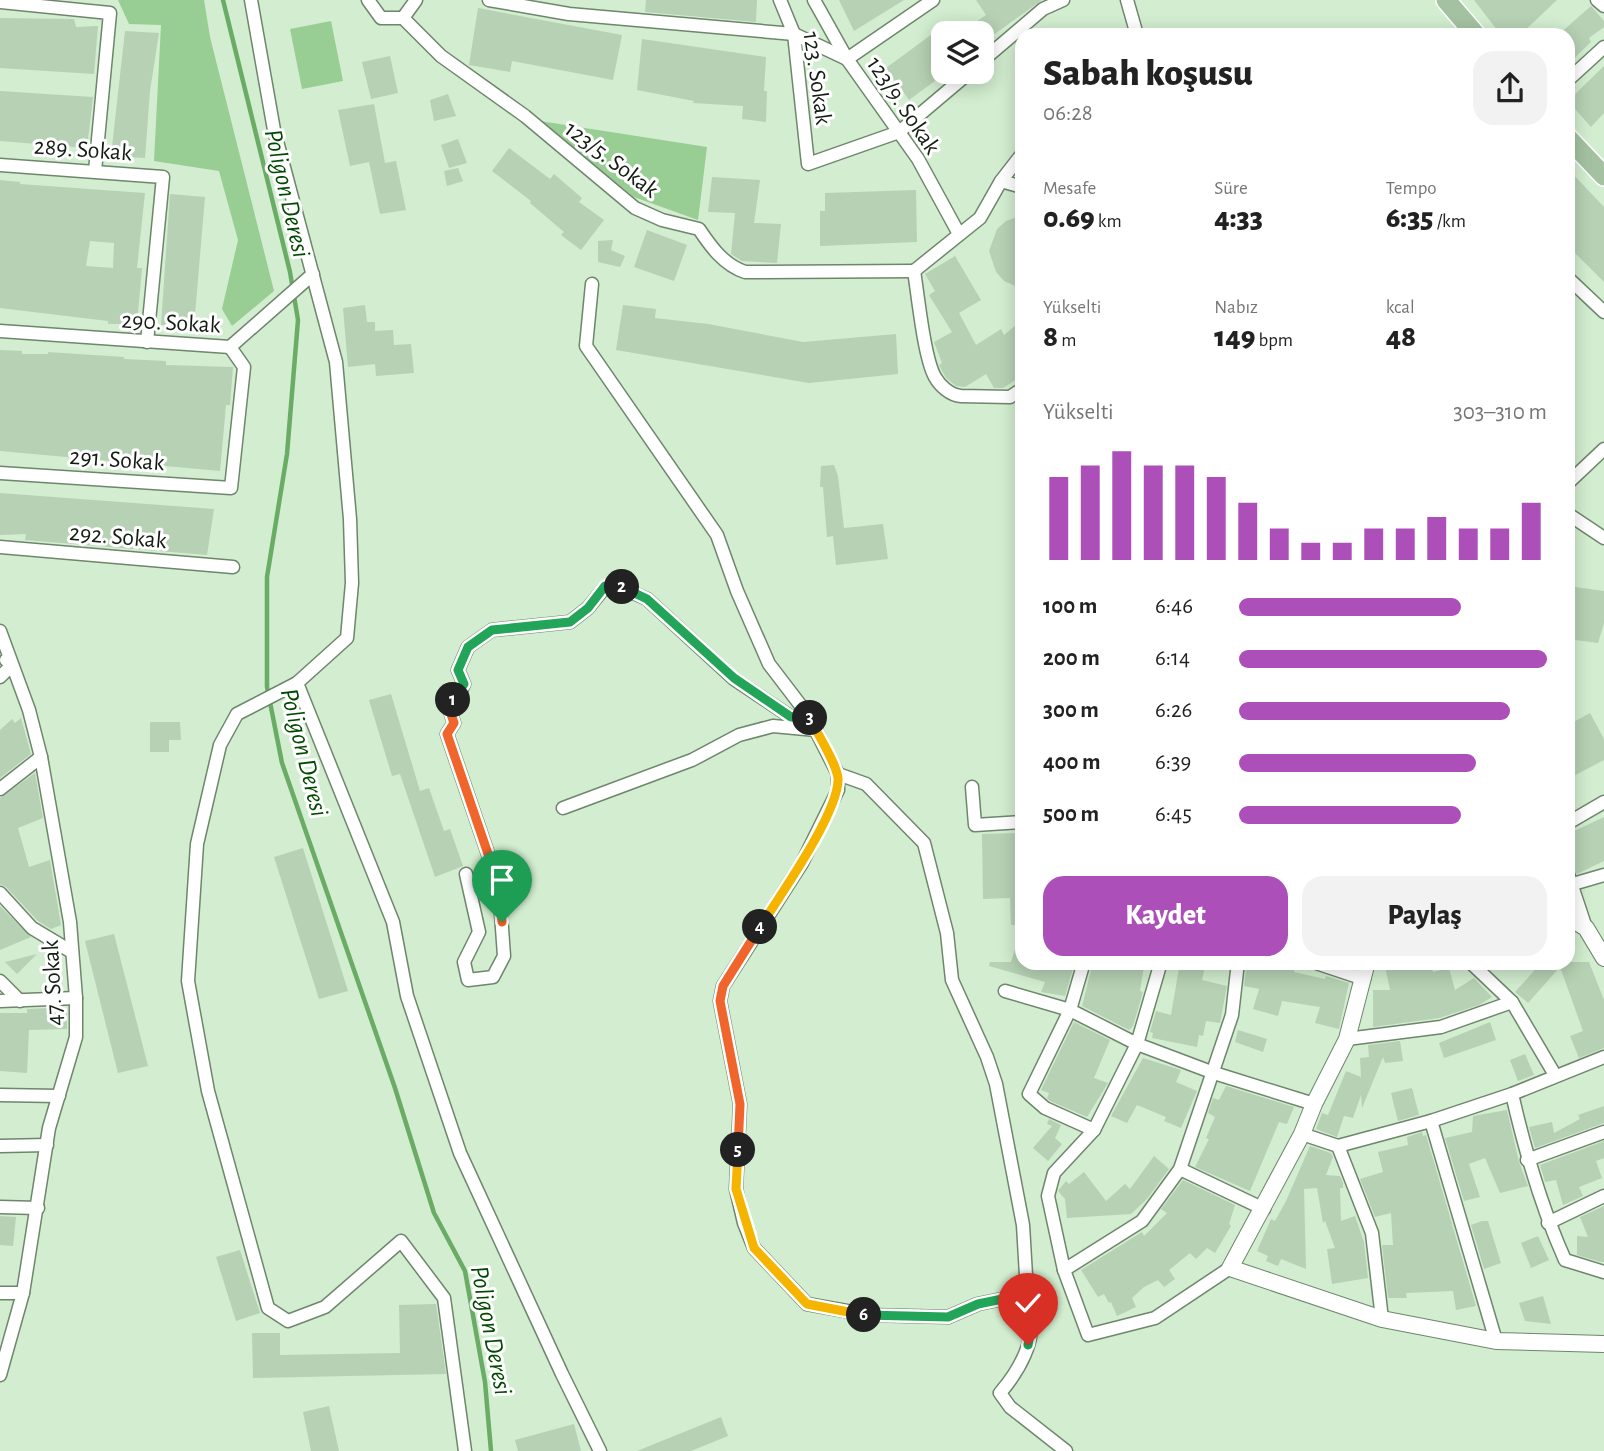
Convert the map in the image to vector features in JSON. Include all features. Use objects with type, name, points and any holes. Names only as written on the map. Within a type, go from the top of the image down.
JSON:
[{"type":"main road","points":[[1446,0],[1470,28]]},
{"type":"main road","points":[[1575,145],[1604,176]]},
{"type":"street","points":[[251,0],[274,130],[309,279],[336,362],[350,519],[352,583],[347,638],[298,683],[237,714],[220,745],[197,844],[188,981],[208,1091],[268,1308],[288,1321],[325,1307],[401,1241],[444,1298],[465,1451]]},
{"type":"street","points":[[368,0],[381,18],[403,19],[416,0]]},
{"type":"street","points":[[489,0],[569,14],[794,34],[847,59],[933,0]]},
{"type":"street","name":"123. Sokak","points":[[780,0],[794,34],[808,164],[900,132]]},
{"type":"street","name":"123/9. Sokak","points":[[814,0],[847,59],[918,159],[959,234]]},
{"type":"street","points":[[1021,28],[1043,9],[1063,0]]},
{"type":"street","points":[[1127,0],[1135,28]]},
{"type":"street","points":[[1597,0],[1604,6]]},
{"type":"street","points":[[0,2],[45,3],[110,13],[95,171]]},
{"type":"street","name":"123/5. Sokak","points":[[403,19],[441,56],[525,116],[635,208],[662,220],[699,229],[711,247],[733,268],[745,272],[914,271]]},
{"type":"street","points":[[994,51],[1015,33]]},
{"type":"street","points":[[1575,74],[1604,47]]},
{"type":"street","points":[[900,132],[956,84]]},
{"type":"street","points":[[1015,163],[979,218],[914,271],[934,377],[955,396],[1010,397],[1015,394]]},
{"type":"street","name":"289. Sokak","points":[[0,164],[163,177],[147,342]]},
{"type":"street","points":[[1001,181],[1015,185]]},
{"type":"street","name":"290. Sokak","points":[[0,331],[230,347],[309,279]]},
{"type":"street","points":[[592,284],[586,346],[717,535],[737,591],[769,664],[808,715],[838,774],[838,790],[802,863],[723,986],[720,1001],[740,1104],[736,1189],[744,1223],[754,1248],[807,1304],[869,1315],[948,1317],[978,1304],[1012,1297],[1028,1309]]},
{"type":"street","points":[[1575,285],[1604,312]]},
{"type":"street","name":"291. Sokak","points":[[0,473],[231,488],[244,367],[230,347]]},
{"type":"street","points":[[1575,476],[1604,449]]},
{"type":"street","points":[[1575,519],[1604,538]]},
{"type":"street","name":"292. Sokak","points":[[0,547],[233,567]]},
{"type":"street","points":[[466,874],[479,932],[464,962],[468,980],[494,977],[504,956],[499,886],[447,734],[454,723],[448,705],[459,695],[464,684],[458,670],[468,647],[492,630],[570,622],[588,608],[605,586],[620,586],[647,599],[680,632],[746,686],[791,717],[808,715]]},
{"type":"street","name":"47. Sokak","points":[[0,631],[29,710],[41,757],[71,922],[76,998],[76,1037],[47,1145],[23,1293],[0,1374]]},
{"type":"street","points":[[0,656],[12,665],[0,677]]},
{"type":"street","points":[[298,683],[393,922],[407,996],[460,1153],[600,1451]]},
{"type":"street","points":[[563,808],[692,760],[739,736],[773,726],[816,730]]},
{"type":"street","points":[[0,789],[41,757]]},
{"type":"street","points":[[838,774],[866,784],[924,843],[947,933],[952,980],[987,1057],[996,1084],[1023,1225],[1028,1309],[1032,1326],[1028,1345],[1014,1376],[1000,1393],[1010,1406],[1066,1451]]},
{"type":"street","points":[[972,787],[975,825],[1015,822]]},
{"type":"street","points":[[1575,818],[1604,802]]},
{"type":"street","points":[[1575,878],[1604,874]]},
{"type":"street","points":[[1575,892],[1586,928],[1602,951]]},
{"type":"street","points":[[0,893],[32,928],[72,952]]},
{"type":"street","points":[[1575,921],[1586,928]]},
{"type":"street","points":[[1082,970],[1070,1010],[1029,1094],[1045,1108],[1094,1130]]},
{"type":"street","points":[[1159,970],[1136,1044],[1094,1130],[1054,1173],[1048,1196],[1064,1270],[1088,1335],[1155,1318],[1230,1268],[1264,1209],[1347,1039],[1366,970]]},
{"type":"street","points":[[1064,1270],[1142,1221],[1180,1169],[1233,1015],[1237,970]]},
{"type":"street","points":[[1337,970],[1364,979]]},
{"type":"street","points":[[1478,970],[1512,1002],[1555,1075]]},
{"type":"street","points":[[0,981],[20,1001]]},
{"type":"street","points":[[1005,991],[1070,1010],[1136,1044],[1214,1073],[1314,1104]]},
{"type":"street","points":[[0,1000],[76,998]]},
{"type":"street","points":[[1347,1039],[1441,1027],[1512,1002]]},
{"type":"street","points":[[1302,1134],[1338,1146],[1431,1121],[1512,1094],[1604,1057]]},
{"type":"street","points":[[1512,1094],[1527,1160],[1548,1223],[1565,1260],[1604,1272]]},
{"type":"street","points":[[0,1096],[59,1096]]},
{"type":"street","points":[[1431,1121],[1496,1341]]},
{"type":"street","points":[[1527,1160],[1604,1132]]},
{"type":"street","points":[[0,1146],[47,1145]]},
{"type":"street","points":[[1338,1146],[1372,1233],[1382,1319]]},
{"type":"street","points":[[1180,1169],[1264,1209]]},
{"type":"street","points":[[1548,1223],[1604,1196]]},
{"type":"street","points":[[0,1207],[38,1208]]},
{"type":"street","points":[[1230,1268],[1382,1319],[1496,1341],[1604,1344]]},
{"type":"street","points":[[0,1293],[23,1293]]},
{"type":"green space","points":[[118,0],[204,0],[210,37],[274,291],[232,326],[222,309],[238,240],[219,171],[154,161],[161,25],[129,24]]},
{"type":"green space","points":[[331,21],[343,81],[302,89],[290,29]]},
{"type":"green space","points":[[540,121],[707,147],[698,220],[634,197]]},
{"type":"building","points":[[646,0],[757,0],[756,22],[645,12]]},
{"type":"building","points":[[839,0],[904,0],[854,31]]},
{"type":"building","points":[[976,0],[1042,0],[994,34],[994,21],[977,21],[986,15]]},
{"type":"building","points":[[1474,0],[1557,0],[1527,28],[1496,28]]},
{"type":"building","points":[[1591,6],[1604,21],[1604,27],[1589,38],[1591,42],[1575,57],[1575,28],[1566,28]]},
{"type":"building","points":[[478,8],[622,35],[613,80],[512,61],[510,72],[469,65]]},
{"type":"building","points":[[0,18],[74,19],[76,27],[98,26],[94,74],[0,68]]},
{"type":"building","points":[[125,31],[159,33],[150,91],[145,158],[111,156]]},
{"type":"building","points":[[931,35],[931,84],[909,100],[886,68]]},
{"type":"building","points":[[642,39],[766,57],[766,122],[742,119],[743,106],[693,103],[694,101],[637,90]]},
{"type":"building","points":[[390,56],[398,93],[371,99],[362,62]]},
{"type":"building","points":[[1604,66],[1604,113],[1591,127],[1575,109],[1575,94]]},
{"type":"building","points":[[0,91],[93,97],[87,148],[0,141]]},
{"type":"building","points":[[448,94],[456,116],[434,121],[430,100]]},
{"type":"building","points":[[374,104],[385,163],[396,161],[406,210],[380,214],[369,162],[350,166],[338,110]]},
{"type":"building","points":[[458,139],[467,163],[449,168],[441,145]]},
{"type":"building","points":[[509,148],[550,179],[554,174],[582,198],[579,202],[604,220],[581,250],[561,235],[564,232],[530,203],[531,201],[492,171]]},
{"type":"building","points":[[458,168],[463,181],[447,186],[444,171]]},
{"type":"building","points":[[1575,176],[1604,207],[1604,282],[1575,253]]},
{"type":"building","points":[[712,177],[760,180],[754,223],[781,224],[777,263],[742,261],[731,254],[735,213],[708,212]]},
{"type":"building","points":[[0,180],[20,184],[145,193],[137,268],[142,268],[137,324],[108,324],[108,321],[0,308]],"holes":[[[90,241],[114,243],[113,268],[86,266]]]},
{"type":"building","points":[[916,190],[917,242],[820,246],[820,211],[825,211],[825,193]]},
{"type":"building","points":[[170,194],[205,197],[194,326],[161,325]]},
{"type":"building","points":[[1015,218],[1015,286],[1004,281],[996,272],[989,251],[997,229]]},
{"type":"building","points":[[647,230],[687,245],[674,281],[634,267]]},
{"type":"building","points":[[613,240],[611,250],[625,256],[620,267],[598,262],[598,241]]},
{"type":"building","points":[[955,256],[981,300],[959,313],[976,345],[1001,329],[1004,335],[1015,326],[1015,380],[1003,388],[994,388],[986,374],[965,387],[956,386],[946,378],[939,365],[942,363],[934,342],[952,332],[929,295],[935,291],[925,274]]},
{"type":"building","points":[[365,305],[367,322],[375,322],[375,331],[393,330],[394,345],[411,344],[414,373],[376,376],[375,364],[348,367],[343,308]]},
{"type":"building","points":[[623,305],[656,309],[655,318],[708,324],[803,342],[896,334],[898,374],[809,383],[616,350]]},
{"type":"building","points":[[0,350],[22,351],[22,354],[48,352],[124,357],[166,361],[166,365],[233,367],[230,405],[226,405],[220,471],[0,451]]},
{"type":"building","points":[[834,465],[838,476],[844,528],[883,524],[888,559],[836,565],[833,536],[827,537],[823,487],[820,487],[821,466]]},
{"type":"building","points":[[0,493],[214,509],[207,555],[25,540],[26,534],[0,535]]},
{"type":"building","points":[[1575,587],[1604,591],[1604,623],[1598,643],[1575,640]]},
{"type":"building","points":[[391,694],[420,791],[429,788],[444,831],[450,829],[463,866],[435,877],[400,774],[392,776],[369,700]]},
{"type":"building","points":[[1590,713],[1604,739],[1604,760],[1575,775],[1575,721]]},
{"type":"building","points":[[21,718],[31,754],[0,778],[0,730],[12,719],[15,723]]},
{"type":"building","points":[[150,722],[180,722],[181,740],[169,740],[169,752],[150,752]]},
{"type":"building","points":[[35,773],[43,818],[18,828],[29,867],[50,860],[61,925],[51,929],[38,921],[0,884],[0,798]]},
{"type":"building","points":[[1604,817],[1604,861],[1577,874],[1575,871],[1575,831]]},
{"type":"building","points":[[1015,833],[1015,925],[1011,925],[1010,898],[983,899],[982,834]]},
{"type":"building","points":[[303,848],[348,991],[319,999],[274,857]]},
{"type":"building","points":[[0,906],[31,937],[0,950]]},
{"type":"building","points":[[114,934],[148,1066],[118,1073],[85,941]]},
{"type":"building","points":[[1015,948],[1015,970],[1073,970],[1065,996],[1041,992],[1045,982],[989,966],[990,962],[1011,962]]},
{"type":"building","points":[[37,954],[17,974],[5,962]]},
{"type":"building","points":[[1575,962],[1589,962],[1604,1000],[1604,1048],[1579,1058],[1570,1036],[1583,1031],[1561,970],[1575,970]]},
{"type":"building","points":[[1091,970],[1143,970],[1140,991],[1143,992],[1133,1026],[1129,1030],[1082,1006]]},
{"type":"building","points":[[1179,970],[1204,970],[1202,980],[1227,986],[1220,1023],[1206,1021],[1197,1047],[1152,1038],[1153,1033],[1150,1032],[1156,1011],[1171,1015]]},
{"type":"building","points":[[1246,970],[1294,970],[1349,983],[1339,1029],[1315,1023],[1320,1007],[1282,1001],[1278,1016],[1253,1009],[1259,989],[1244,986]]},
{"type":"building","points":[[1386,970],[1450,970],[1455,990],[1474,978],[1492,997],[1479,1005],[1439,1018],[1373,1027],[1373,990],[1390,990]]},
{"type":"building","points":[[1557,970],[1528,1003],[1515,992],[1534,971]]},
{"type":"building","points":[[49,1008],[49,1014],[67,1013],[67,1029],[29,1030],[27,1073],[0,1071],[0,1013],[27,1013],[27,1009]]},
{"type":"building","points":[[1074,1022],[1110,1040],[1094,1078],[1108,1083],[1087,1117],[1050,1101],[1047,1098],[1049,1093],[1041,1090]]},
{"type":"building","points":[[1490,1022],[1496,1040],[1444,1058],[1439,1043]]},
{"type":"building","points":[[1238,1030],[1267,1039],[1263,1052],[1235,1042]]},
{"type":"building","points":[[1400,1041],[1403,1061],[1385,1063],[1383,1057],[1362,1108],[1361,1095],[1353,1118],[1344,1116],[1337,1137],[1316,1129],[1322,1113],[1328,1115],[1346,1071],[1361,1077],[1360,1058],[1369,1057],[1368,1045]]},
{"type":"building","points":[[1525,1054],[1534,1075],[1518,1081],[1510,1060]]},
{"type":"building","points":[[1143,1058],[1181,1070],[1176,1082],[1197,1091],[1181,1128],[1164,1121],[1166,1117],[1137,1105],[1127,1123],[1111,1116]]},
{"type":"building","points":[[1226,1086],[1294,1107],[1287,1124],[1279,1122],[1250,1191],[1195,1167],[1209,1139],[1206,1138],[1215,1117],[1208,1113],[1213,1098],[1219,1100]]},
{"type":"building","points":[[1412,1088],[1419,1115],[1398,1121],[1391,1093]]},
{"type":"building","points":[[1604,1106],[1604,1123],[1535,1148],[1529,1127],[1552,1122],[1554,1133],[1580,1119],[1578,1115]]},
{"type":"building","points":[[1507,1110],[1519,1162],[1528,1186],[1500,1193],[1485,1158],[1469,1164],[1480,1197],[1464,1201],[1445,1138],[1472,1132],[1473,1116]]},
{"type":"building","points":[[1049,1119],[1061,1125],[1055,1138],[1062,1144],[1048,1161],[1033,1148],[1052,1126],[1047,1124]]},
{"type":"building","points":[[1422,1132],[1423,1136],[1426,1135],[1476,1306],[1456,1310],[1453,1291],[1406,1293],[1407,1298],[1388,1298],[1382,1245],[1393,1245],[1391,1213],[1375,1217],[1360,1179],[1383,1172],[1378,1152],[1408,1145],[1407,1137]]},
{"type":"building","points":[[1604,1141],[1604,1158],[1596,1161],[1602,1178],[1579,1187],[1583,1196],[1563,1205],[1556,1180],[1545,1182],[1540,1165]]},
{"type":"building","points":[[1310,1146],[1331,1153],[1333,1157],[1326,1175],[1340,1176],[1343,1183],[1343,1188],[1340,1188],[1341,1221],[1355,1216],[1364,1242],[1368,1278],[1332,1284],[1327,1249],[1335,1248],[1325,1221],[1323,1223],[1317,1188],[1304,1189],[1306,1269],[1281,1259],[1278,1266],[1266,1261],[1268,1256],[1257,1251],[1271,1219],[1275,1221],[1286,1201]]},
{"type":"building","points":[[1154,1156],[1169,1169],[1147,1199],[1131,1214],[1067,1218],[1065,1199],[1058,1191],[1066,1181],[1069,1184],[1084,1172],[1106,1201],[1125,1184],[1130,1189]]},
{"type":"building","points":[[1183,1180],[1235,1205],[1229,1224],[1231,1226],[1215,1253],[1207,1248],[1196,1259],[1190,1253],[1169,1270],[1175,1279],[1164,1287],[1158,1280],[1144,1287],[1132,1298],[1136,1307],[1117,1316],[1111,1302],[1109,1303],[1104,1294],[1098,1297],[1081,1270],[1142,1232],[1144,1236],[1167,1213],[1161,1209]]},
{"type":"building","points":[[1604,1206],[1604,1262],[1601,1262],[1577,1255],[1577,1236],[1588,1237],[1580,1217]]},
{"type":"building","points":[[0,1216],[16,1217],[13,1246],[0,1245]]},
{"type":"building","points":[[1488,1221],[1501,1263],[1484,1269],[1471,1225]]},
{"type":"building","points":[[1538,1236],[1549,1260],[1531,1268],[1521,1243]]},
{"type":"building","points":[[240,1250],[260,1313],[236,1321],[216,1257]]},
{"type":"building","points":[[1543,1296],[1551,1324],[1525,1321],[1519,1303]]},
{"type":"building","points":[[436,1304],[446,1374],[253,1378],[252,1333],[280,1333],[280,1355],[400,1353],[399,1305]]},
{"type":"building","points":[[329,1406],[339,1451],[311,1451],[303,1412]]},
{"type":"building","points":[[721,1417],[728,1436],[691,1451],[637,1451]]},
{"type":"building","points":[[574,1424],[581,1451],[518,1451],[515,1440]]},
{"type":"waterway","name":"Poligon Deresi","points":[[223,0],[290,272],[298,320],[287,454],[267,577],[267,687],[282,763],[395,1088],[434,1213],[465,1271],[485,1382],[491,1451]]},
{"type":"route","points":[[502,922],[499,886],[447,734],[454,723],[448,705],[459,695],[464,684],[458,670],[468,647],[492,630],[570,622],[588,608],[605,586],[620,586],[647,599],[680,632],[734,678],[791,717],[808,715],[838,774],[838,790],[802,863],[723,986],[720,1001],[740,1104],[736,1189],[744,1223],[754,1248],[807,1304],[833,1310],[869,1315],[948,1317],[978,1304],[1012,1297],[1028,1309],[1032,1326],[1028,1345]]}]
